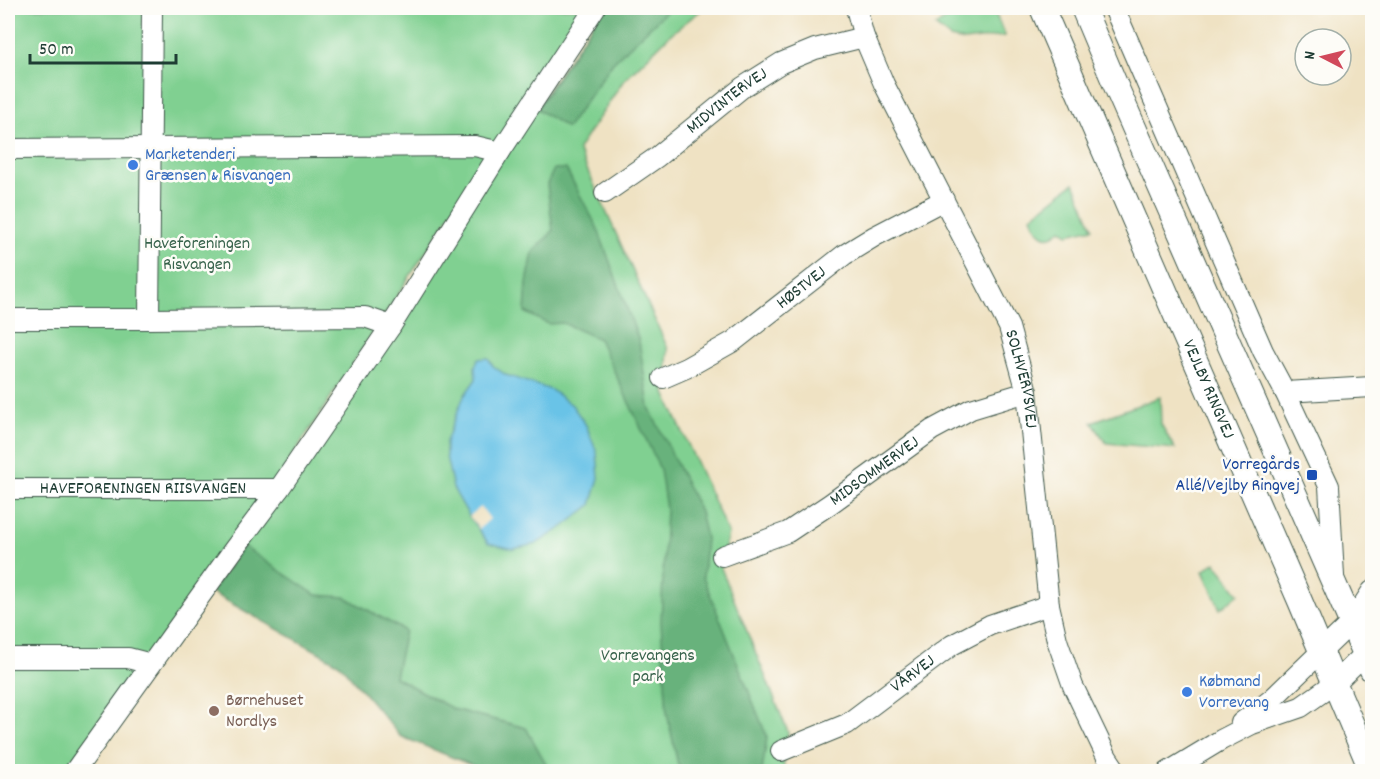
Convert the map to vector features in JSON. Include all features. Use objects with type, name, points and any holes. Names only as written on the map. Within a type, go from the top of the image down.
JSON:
[{"type":"main road","name":"VEJLBY RINGVEJ","points":[[1042,8],[1372,771]]},
{"type":"main road","points":[[1083,8],[1352,621],[1370,657]]},
{"type":"street","points":[[149,320],[152,8]]},
{"type":"street","points":[[74,771],[279,489],[391,326],[595,8]]},
{"type":"street","name":"SOLHVERVSVEJ","points":[[856,8],[864,37],[884,84],[1009,327],[1027,392],[1049,605],[1057,640],[1073,686],[1107,757],[1117,771]]},
{"type":"street","points":[[1114,8],[1263,351],[1329,486],[1334,580]]},
{"type":"street","name":"MIDVINTERVEJ","points":[[605,193],[657,157],[743,87],[781,63],[815,49],[864,37]]},
{"type":"street","points":[[8,149],[475,146],[500,153]]},
{"type":"street","name":"HØSTVEJ","points":[[663,378],[686,368],[734,340],[844,255],[875,236],[944,201]]},
{"type":"street","points":[[8,319],[365,317],[391,326]]},
{"type":"street","points":[[1285,392],[1372,387]]},
{"type":"street","name":"MIDSOMMERVEJ","points":[[722,556],[788,532],[932,430],[971,409],[1027,392]]},
{"type":"street","name":"HAVEFORENINGEN RIISVANGEN","points":[[8,489],[279,489]]},
{"type":"street","points":[[1221,740],[1272,699],[1352,621],[1372,591]]},
{"type":"street","name":"VÅRVEJ","points":[[781,751],[847,724],[952,645],[990,625],[1049,605]]},
{"type":"street","points":[[1168,771],[1252,724],[1295,710],[1370,657]]},
{"type":"street","points":[[8,658],[128,658],[151,664]]},
{"type":"green space","name":"Haveforeningen Risvangen","points":[[8,8],[585,8],[278,478],[66,771],[8,771]]},
{"type":"green space","name":"Vorrevangens park","points":[[603,8],[704,8],[672,33],[624,80],[578,149],[668,349],[665,393],[728,533],[721,568],[788,732],[783,771],[486,771],[400,736],[340,664],[211,592]]},
{"type":"green space","points":[[603,8],[670,8],[613,62],[567,128],[537,109]]},
{"type":"green space","points":[[966,8],[993,8],[1005,36],[964,41],[950,38],[935,26]]},
{"type":"green space","points":[[554,169],[566,169],[597,227],[639,341],[649,407],[700,512],[706,538],[703,577],[767,737],[762,771],[685,771],[678,765],[667,713],[661,622],[666,509],[660,469],[599,339],[563,323],[548,324],[525,312],[527,283],[533,252],[553,231],[547,184]]},
{"type":"green space","points":[[1074,183],[1093,228],[1068,234],[1061,229],[1051,236],[1043,235],[1036,228],[1031,217]]},
{"type":"green space","points":[[1160,397],[1161,424],[1175,449],[1106,443],[1092,422]]},
{"type":"green space","points":[[243,546],[316,595],[345,597],[405,631],[395,677],[453,709],[526,728],[550,771],[486,771],[400,736],[340,664],[211,592]]},
{"type":"green space","points":[[1215,562],[1239,594],[1220,609],[1203,571]]},
{"type":"water","points":[[488,358],[493,366],[506,375],[551,390],[572,405],[586,425],[597,453],[599,478],[591,505],[536,544],[513,549],[488,543],[453,488],[446,456],[446,442],[464,396],[476,379],[475,367],[478,359]]},
{"type":"pier","points":[[481,507],[490,519],[479,529],[469,516]]},
{"type":"place","name":"Marketenderi Grænsen & Risvangen","points":[[133,165]]},
{"type":"place","name":"Vorregårds Allé/Vejlby Ringvej","points":[[1312,475]]},
{"type":"place","name":"Købmand Vorrevang","points":[[1187,692]]},
{"type":"place","name":"Børnehuset Nordlys","points":[[214,711]]}]
